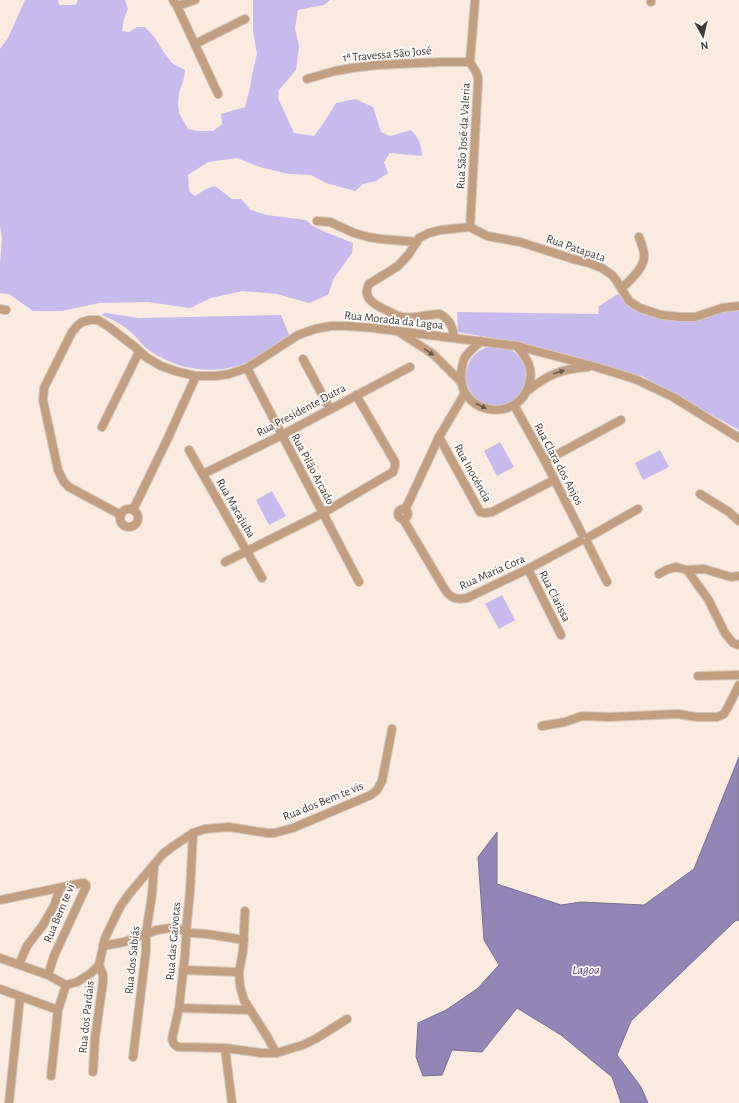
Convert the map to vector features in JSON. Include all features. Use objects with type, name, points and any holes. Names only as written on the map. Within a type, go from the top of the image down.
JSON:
[{"type":"street","points":[[195,0],[175,3],[218,94]]},
{"type":"street","name":"Rua São José da Valeria","points":[[470,227],[478,77],[470,62],[475,0]]},
{"type":"street","points":[[195,44],[244,19]]},
{"type":"street","name":"1ª Travessa São José","points":[[307,78],[347,69],[377,65],[470,62]]},
{"type":"street","points":[[318,221],[330,222],[354,233],[368,237],[417,242]]},
{"type":"street","points":[[454,338],[452,325],[449,320],[440,314],[402,316],[377,306],[368,297],[367,289],[370,284],[398,266],[409,254],[419,238],[441,230],[470,227]]},
{"type":"street","name":"Rua Patapata","points":[[470,227],[486,236],[520,242],[602,268],[612,275],[622,288],[629,301],[640,308],[661,315],[695,317],[722,308],[739,306]]},
{"type":"street","points":[[622,288],[639,270],[643,263],[644,252],[639,237]]},
{"type":"street","name":"Rua Morada da Lagoa","points":[[121,515],[69,487],[64,482],[58,470],[43,400],[44,388],[68,340],[77,326],[82,322],[90,320],[98,320],[146,358],[161,366],[196,376],[222,375],[247,368],[298,335],[315,329],[331,326],[396,330],[517,346],[635,379],[690,407],[739,438]]},
{"type":"street","points":[[396,330],[433,354],[461,382]]},
{"type":"street","points":[[481,341],[464,359],[461,370],[461,382],[465,393],[471,400],[478,406],[487,409],[501,410],[514,405],[522,399],[527,391],[531,379],[530,367],[525,356],[517,346]]},
{"type":"street","points":[[102,427],[139,352]]},
{"type":"street","points":[[302,359],[330,409]]},
{"type":"street","name":"Rua Presidente Dutra","points":[[203,474],[282,435],[410,367]]},
{"type":"street","points":[[527,391],[542,379],[561,371],[596,367]]},
{"type":"street","name":"Rua Pilão Arcado","points":[[247,368],[359,582]]},
{"type":"street","points":[[133,510],[196,376]]},
{"type":"street","points":[[439,437],[465,393]]},
{"type":"street","points":[[225,562],[246,550],[323,513],[391,474],[395,469],[395,462],[356,395]]},
{"type":"street","name":"Rua Clara dos Anjos","points":[[514,405],[545,461],[607,582]]},
{"type":"street","points":[[545,461],[621,420]]},
{"type":"street","name":"Rua Inocéncia","points":[[439,437],[480,512],[492,512],[554,480]]},
{"type":"street","name":"Rua Maria Cora","points":[[439,437],[405,510],[407,514],[403,519],[444,588],[453,598],[467,598],[528,569],[638,509]]},
{"type":"street","name":"Rua Macajuba","points":[[189,450],[262,578]]},
{"type":"street","points":[[700,494],[730,512],[739,521]]},
{"type":"street","points":[[126,510],[133,510],[138,515],[139,519],[137,523],[131,527],[127,527],[120,519],[121,515],[126,510]]},
{"type":"street","points":[[659,574],[676,567],[687,570],[704,569],[731,578],[739,576]]},
{"type":"street","name":"Rua Clarissa","points":[[528,569],[561,634]]},
{"type":"street","points":[[687,570],[708,599],[725,632],[733,643],[739,645]]},
{"type":"street","points":[[698,676],[739,675]]},
{"type":"street","points":[[542,726],[566,722],[582,716],[609,717],[678,714],[697,717],[717,717],[724,714],[739,685]]},
{"type":"street","name":"Rua dos Bem te vis","points":[[99,965],[103,946],[122,904],[163,854],[193,833],[205,829],[229,826],[267,833],[280,831],[293,828],[371,795],[377,790],[382,781],[392,728]]},
{"type":"street","name":"Rua das Gaivotas","points":[[193,833],[185,955],[179,1008],[172,1039],[174,1044],[178,1047],[224,1048]]},
{"type":"street","name":"Rua dos Sabiás","points":[[133,1057],[146,951],[146,933],[152,895],[154,866]]},
{"type":"street","name":"Rua Bem te vi","points":[[0,900],[82,883],[86,885],[54,956],[48,975]]},
{"type":"street","name":"Rua Bem te vi","points":[[19,964],[27,946],[43,925],[54,906],[60,888]]},
{"type":"street","points":[[245,911],[243,951],[239,972],[241,992],[244,1000],[276,1053]]},
{"type":"street","points":[[103,946],[124,942],[146,933],[170,928],[176,928],[186,932],[244,940]]},
{"type":"street","points":[[0,958],[48,975],[66,985],[91,974],[99,965]]},
{"type":"street","name":"Rua dos Pardais","points":[[93,1072],[95,1038],[103,982],[103,975],[99,965]]},
{"type":"street","points":[[183,970],[239,972]]},
{"type":"street","points":[[51,1076],[58,1010],[66,985]]},
{"type":"street","points":[[0,989],[58,1010]]},
{"type":"street","points":[[9,1103],[20,997]]},
{"type":"street","points":[[179,1008],[250,1010]]},
{"type":"street","points":[[232,1103],[224,1048],[261,1053],[276,1053],[303,1045],[347,1018]]},
{"type":"shaded area","points":[[25,0],[58,0],[59,5],[76,5],[78,0],[125,0],[128,9],[124,19],[122,31],[129,32],[137,27],[145,27],[155,38],[172,63],[185,70],[179,93],[179,113],[188,129],[197,131],[213,131],[222,124],[221,114],[245,107],[257,54],[253,31],[253,0],[330,0],[324,5],[298,10],[295,28],[299,46],[296,70],[279,90],[278,98],[294,133],[314,136],[336,103],[355,99],[373,107],[381,132],[390,136],[411,130],[419,142],[422,156],[390,153],[384,162],[388,173],[376,181],[363,184],[355,191],[326,183],[311,175],[289,174],[260,167],[237,158],[208,162],[188,175],[189,191],[195,196],[206,189],[215,186],[232,199],[241,199],[251,210],[267,215],[306,220],[313,226],[323,231],[353,243],[352,253],[334,278],[328,295],[309,303],[277,294],[242,291],[211,298],[190,308],[148,302],[99,303],[62,311],[33,311],[9,294],[0,293],[2,238],[0,226],[0,49],[8,38]]},
{"type":"shaded area","points":[[618,294],[636,310],[663,318],[739,309],[739,430],[642,376],[505,340],[458,332],[457,312],[598,314],[599,306]]},
{"type":"shaded area","points":[[105,313],[139,318],[281,315],[289,335],[270,349],[250,361],[238,366],[212,370],[199,369],[186,367],[161,358],[143,345],[133,334],[114,320],[101,315]]},
{"type":"shaded area","points":[[496,346],[513,351],[521,359],[526,376],[521,393],[513,401],[496,406],[479,401],[471,393],[466,376],[471,359],[479,351]]},
{"type":"shaded area","points":[[500,442],[514,467],[497,476],[484,451]]},
{"type":"shaded area","points":[[660,450],[669,467],[643,480],[635,463]]},
{"type":"shaded area","points":[[272,491],[286,516],[269,525],[256,500]]},
{"type":"shaded area","points":[[502,595],[515,620],[499,629],[485,604]]},
{"type":"water","name":"Lagoa","points":[[739,757],[739,920],[735,921],[631,1021],[617,1055],[641,1087],[648,1103],[621,1103],[612,1077],[561,1035],[517,1008],[482,1052],[452,1050],[442,1075],[423,1076],[416,1057],[418,1023],[446,1010],[477,989],[499,965],[484,940],[478,857],[497,832],[497,884],[561,905],[581,902],[644,905],[694,869]]}]
